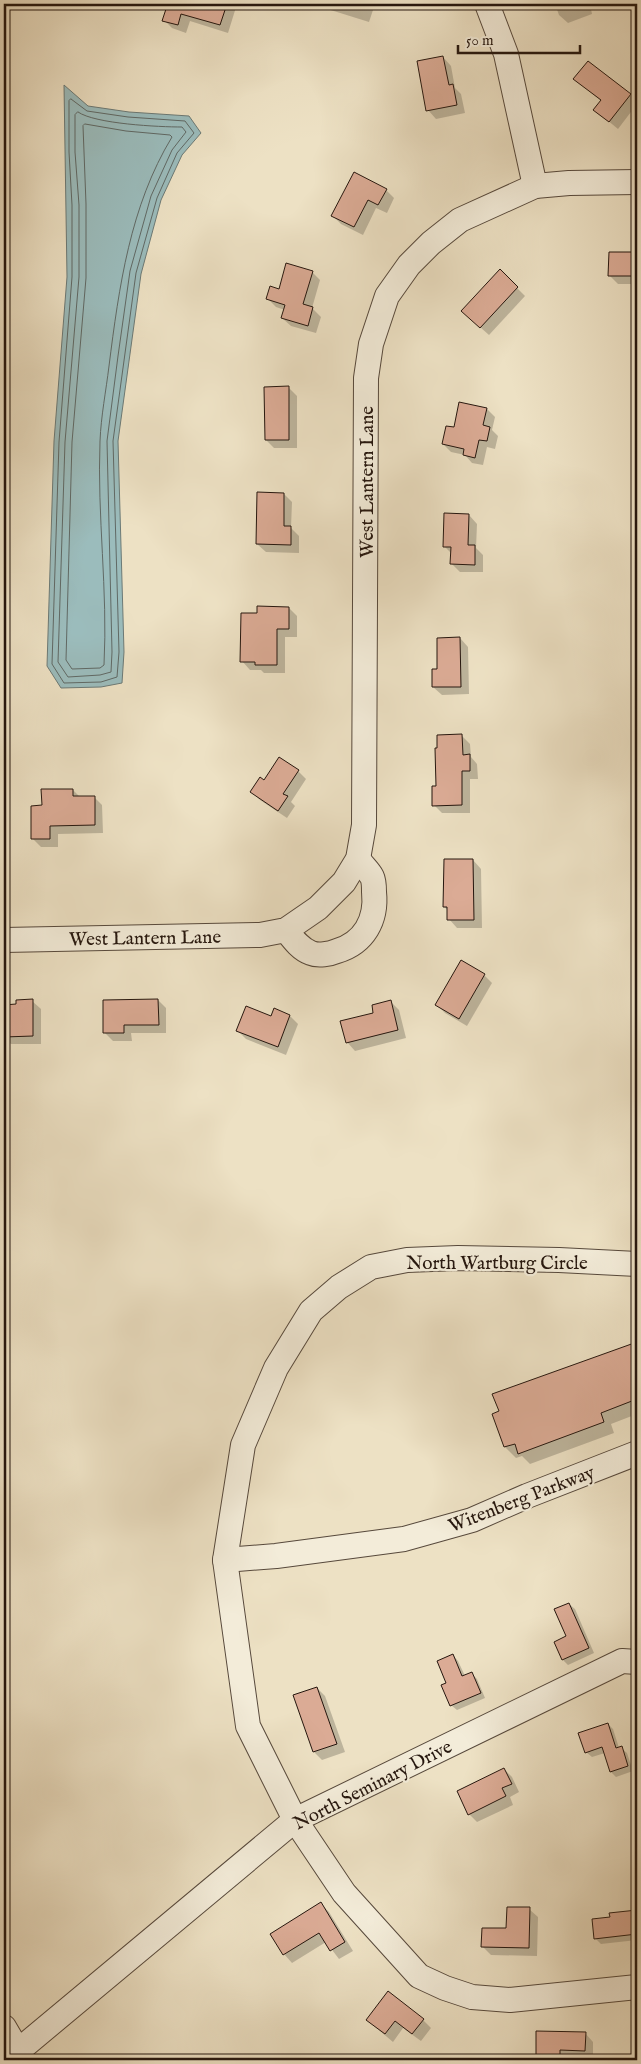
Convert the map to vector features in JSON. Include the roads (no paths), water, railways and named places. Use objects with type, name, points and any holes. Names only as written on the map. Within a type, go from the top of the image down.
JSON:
[{"type":"street","points":[[487,4],[506,54],[535,186]]},
{"type":"street","name":"West Lantern Lane","points":[[4,940],[260,935],[286,930],[318,908],[344,882],[358,860],[364,825],[366,378],[371,344],[386,296],[409,265],[431,242],[460,220],[535,186],[569,183],[637,182]]},
{"type":"street","points":[[286,930],[296,944],[312,954],[330,954],[346,949],[359,940],[370,926],[374,911],[374,896],[373,878],[358,860]]},
{"type":"street","name":"North Wartburg Circle","points":[[637,1264],[458,1258],[407,1260],[371,1267],[339,1287],[312,1311],[281,1360],[243,1445],[225,1560],[248,1726],[294,1820],[344,1893],[419,1976],[445,1988],[472,1997],[510,2000],[637,1987]]},
{"type":"street","name":"Witenberg Parkway","points":[[225,1560],[276,1556],[404,1539],[472,1520],[527,1496],[637,1453]]},
{"type":"street","name":"North Seminary Drive","points":[[19,2056],[294,1820],[622,1661],[637,1662]]},
{"type":"street","points":[[4,2027],[19,2056]]},
{"type":"water","points":[[64,85],[88,106],[129,112],[189,116],[201,133],[182,155],[161,200],[141,274],[118,441],[124,652],[122,683],[101,687],[61,688],[47,666],[54,441],[67,277]]}]
